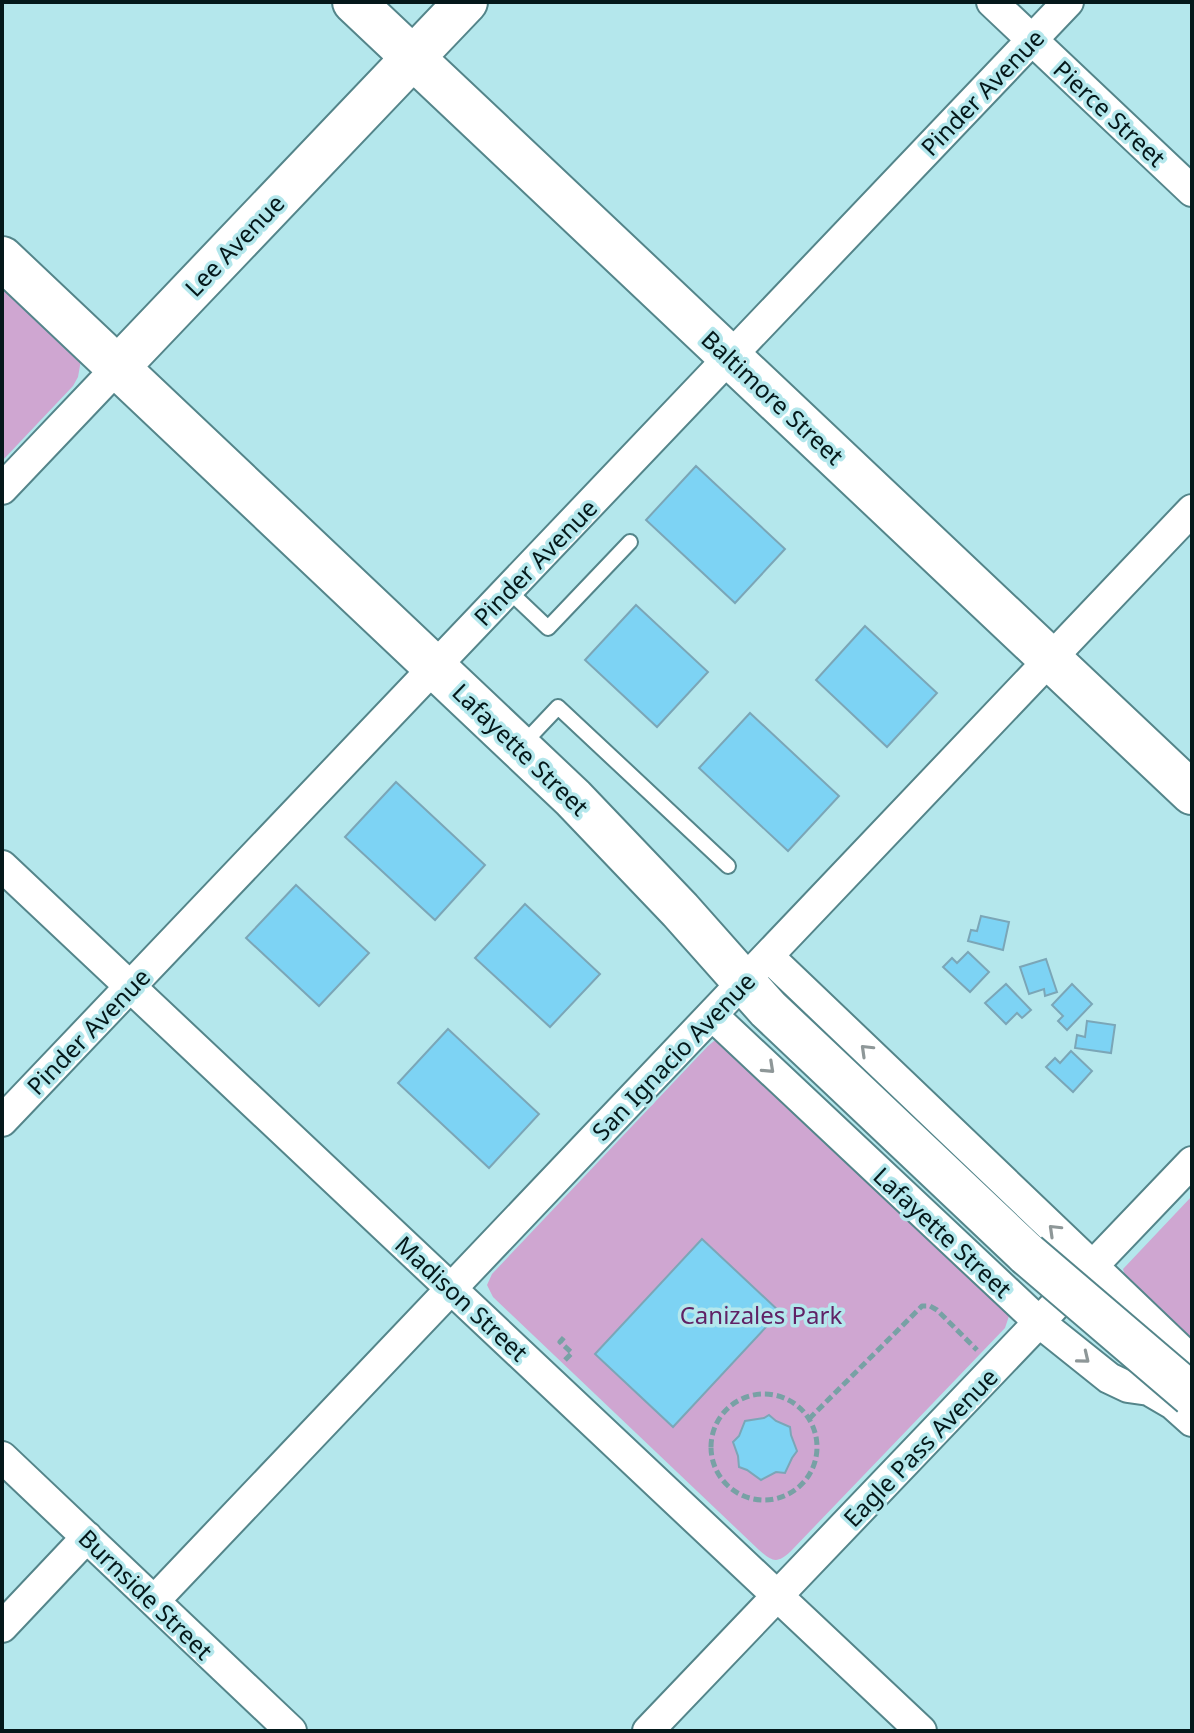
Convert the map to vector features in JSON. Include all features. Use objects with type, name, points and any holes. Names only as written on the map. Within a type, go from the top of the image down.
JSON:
[{"type":"street","name":"Baltimore Street","points":[[354,2],[1192,793]]},
{"type":"street","name":"Lee Avenue","points":[[2,489],[466,2]]},
{"type":"street","name":"Pierce Street","points":[[992,2],[1192,191]]},
{"type":"street","name":"Pinder Avenue","points":[[2,1121],[1068,2]]},
{"type":"street","name":"Lafayette Street","points":[[2,258],[520,747],[648,876],[1092,1266],[1192,1361]]},
{"type":"street","name":"San Ignacio Avenue","points":[[154,1601],[1192,510]]},
{"type":"street","name":"Madison Street","points":[[2,866],[921,1731]]},
{"type":"street","name":"Lafayette Street","points":[[756,969],[768,1009],[1027,1254],[1192,1395]]},
{"type":"street","name":"Lafayette Street","points":[[712,1015],[1039,1322],[1109,1378],[1128,1387],[1149,1390],[1173,1404],[1192,1421]]},
{"type":"street","name":"Eagle Pass Avenue","points":[[648,1731],[1192,1162]]},
{"type":"street","name":"Burnside Street","points":[[2,1457],[291,1731]]},
{"type":"street","points":[[2,1627],[87,1537]]},
{"type":"lane","points":[[508,590],[548,628],[630,542]]},
{"type":"lane","points":[[520,747],[558,707],[728,866]]},
{"type":"path","points":[[809,1419],[922,1306],[937,1310],[978,1351]]},
{"type":"path","points":[[564,1361],[572,1353],[560,1342],[566,1335]]},
{"type":"path","points":[[776,1395],[793,1403],[809,1419],[815,1431],[817,1449],[814,1467],[805,1482],[790,1494],[764,1501],[748,1498],[726,1484],[716,1470],[711,1454],[712,1437],[722,1414],[734,1403],[750,1396],[776,1395]]},
{"type":"green space","points":[[2,285],[81,360],[73,386],[2,461]]},
{"type":"green space","name":"Canizales Park","points":[[719,1040],[1009,1316],[1005,1328],[791,1551],[778,1560],[759,1550],[493,1297],[487,1285],[492,1274],[708,1046]]},
{"type":"green space","points":[[1192,1196],[1192,1345],[1126,1280],[1123,1269]]},
{"type":"building","points":[[696,466],[785,549],[735,603],[646,520]]},
{"type":"building","points":[[636,605],[708,672],[657,727],[585,660]]},
{"type":"building","points":[[865,626],[937,693],[887,747],[816,680]]},
{"type":"building","points":[[750,713],[839,796],[788,851],[699,768]]},
{"type":"building","points":[[396,782],[485,865],[435,920],[345,837]]},
{"type":"building","points":[[296,885],[369,953],[319,1006],[246,938]]},
{"type":"building","points":[[525,904],[600,974],[550,1027],[475,958]]},
{"type":"building","points":[[981,916],[1009,922],[1003,950],[968,941],[971,930],[977,931]]},
{"type":"building","points":[[968,952],[989,972],[970,992],[943,967],[952,958],[957,963]]},
{"type":"building","points":[[1046,959],[1057,992],[1045,996],[1044,989],[1029,994],[1020,967]]},
{"type":"building","points":[[1006,984],[1031,1010],[1022,1018],[1017,1013],[1006,1024],[985,1003]]},
{"type":"building","points":[[1072,984],[1092,1004],[1067,1030],[1058,1021],[1063,1016],[1052,1005]]},
{"type":"building","points":[[1087,1021],[1115,1025],[1111,1053],[1075,1048],[1077,1035],[1085,1037]]},
{"type":"building","points":[[448,1029],[539,1114],[489,1168],[398,1083]]},
{"type":"building","points":[[1071,1051],[1092,1071],[1073,1092],[1046,1067],[1055,1058],[1060,1063]]},
{"type":"building","points":[[702,1239],[780,1312],[673,1427],[595,1354]]},
{"type":"building","points":[[769,1415],[790,1427],[797,1451],[785,1473],[776,1472],[761,1480],[739,1467],[733,1442],[745,1421]]}]
